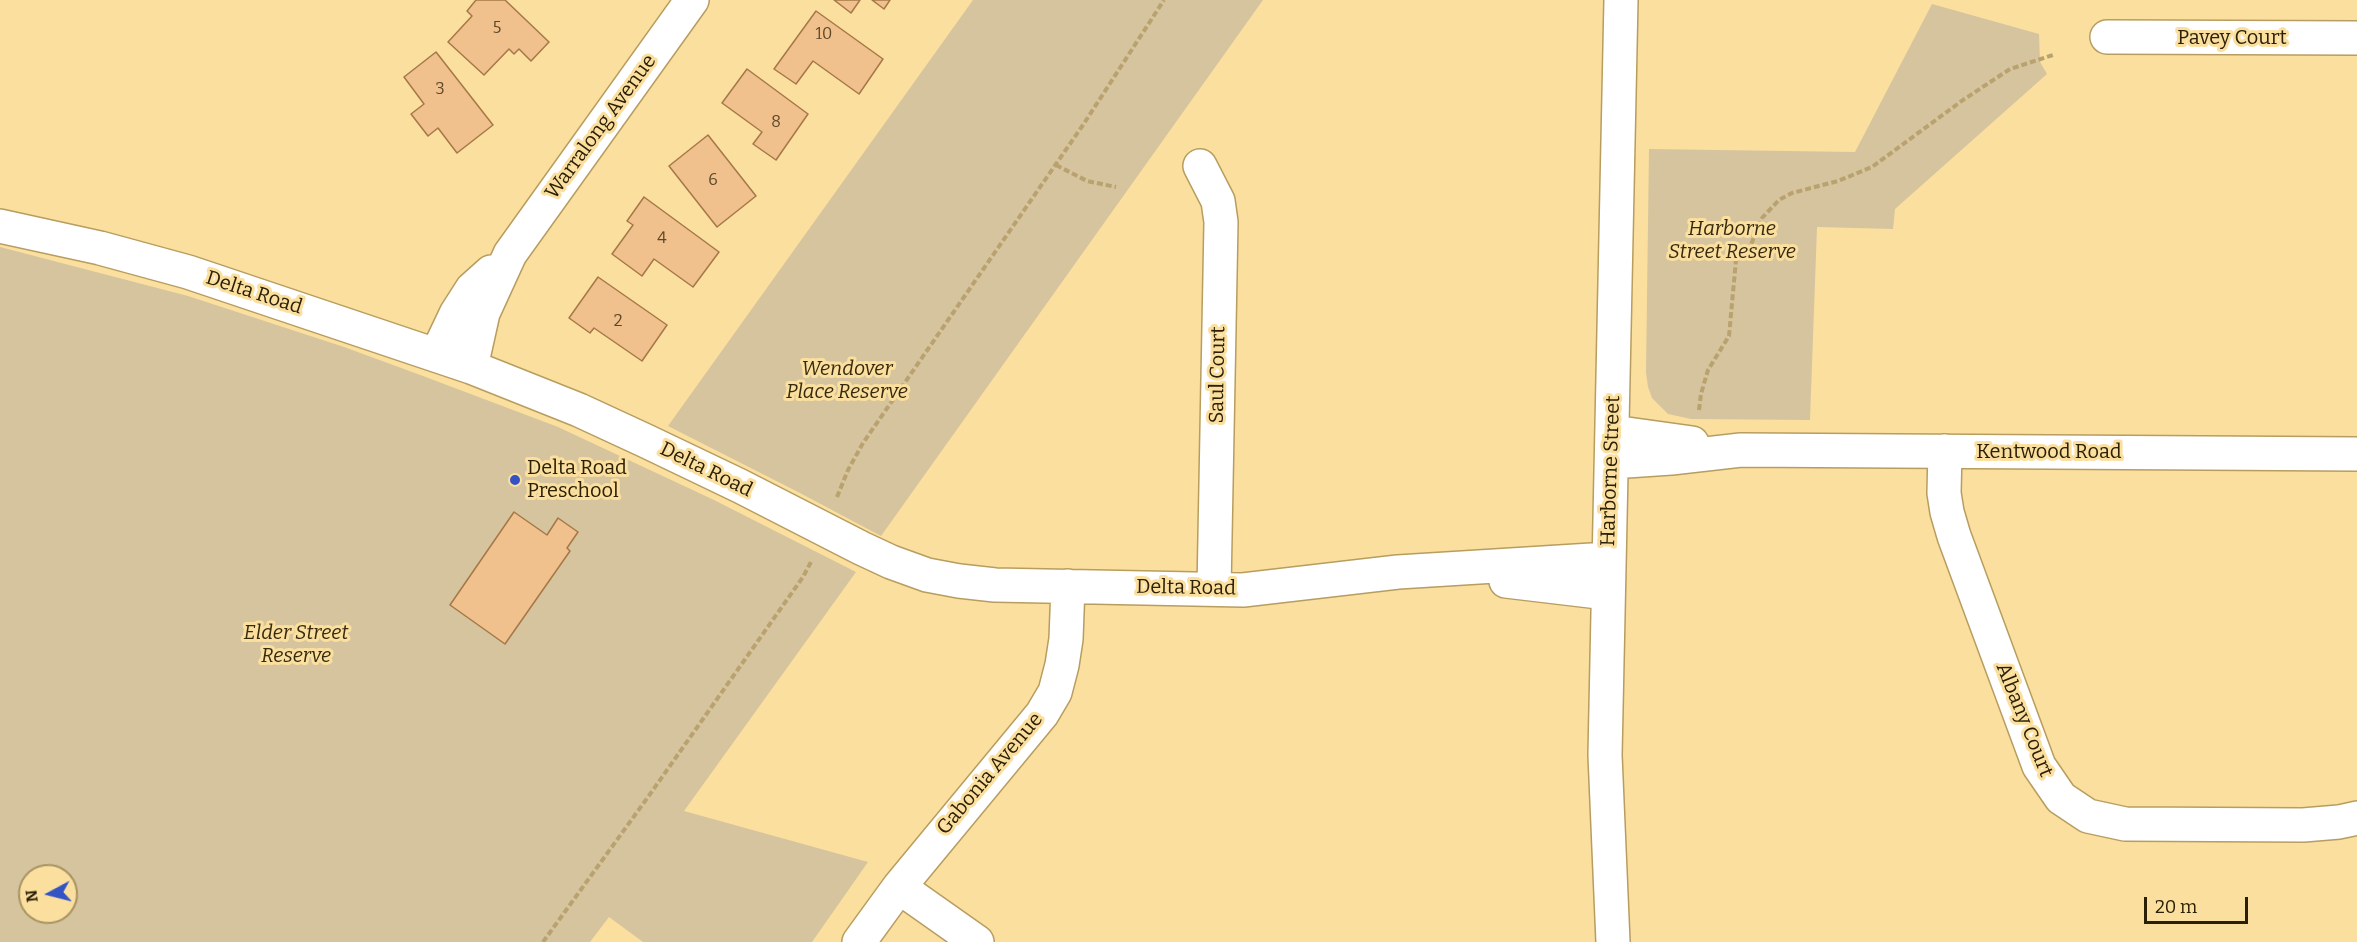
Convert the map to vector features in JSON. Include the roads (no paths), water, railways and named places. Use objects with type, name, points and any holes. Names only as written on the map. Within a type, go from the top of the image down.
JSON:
[{"type":"street","name":"Warralong Avenue","points":[[471,367],[483,313],[510,254],[692,0]]},
{"type":"street","name":"Harborne Street","points":[[1613,942],[1606,795],[1607,593],[1621,0]]},
{"type":"street","name":"Pavey Court","points":[[2107,37],[2357,38]]},
{"type":"street","name":"Saul Court","points":[[1200,166],[1218,201],[1221,222],[1214,589]]},
{"type":"street","name":"Delta Road","points":[[0,225],[100,248],[188,272],[437,354],[579,410],[891,562],[927,575],[995,585],[1270,588],[1363,576],[1608,559]]},
{"type":"street","name":"Warralong Avenue","points":[[437,354],[456,314],[472,289],[510,254]]},
{"type":"street","name":"Kentwood Road","points":[[1612,447],[2357,454]]},
{"type":"street","name":"Albany Court","points":[[1944,451],[1944,493],[1954,536],[2039,766],[2061,798],[2088,816],[2125,824],[2303,825],[2357,818]]},
{"type":"street","name":"Delta Road","points":[[1430,571],[1607,593]]},
{"type":"street","name":"Gabonia Avenue","points":[[859,942],[898,887],[1042,714],[1055,692],[1066,639],[1068,586]]},
{"type":"street","points":[[898,887],[977,942]]},
{"type":"place","name":"Delta Road Preschool","points":[[515,480]]},
{"type":"park label","name":"Harborne Street Reserve","points":[[1732,240]]},
{"type":"park label","name":"Wendover Place Reserve","points":[[847,380]]},
{"type":"park label","name":"Elder Street Reserve","points":[[296,644]]}]
